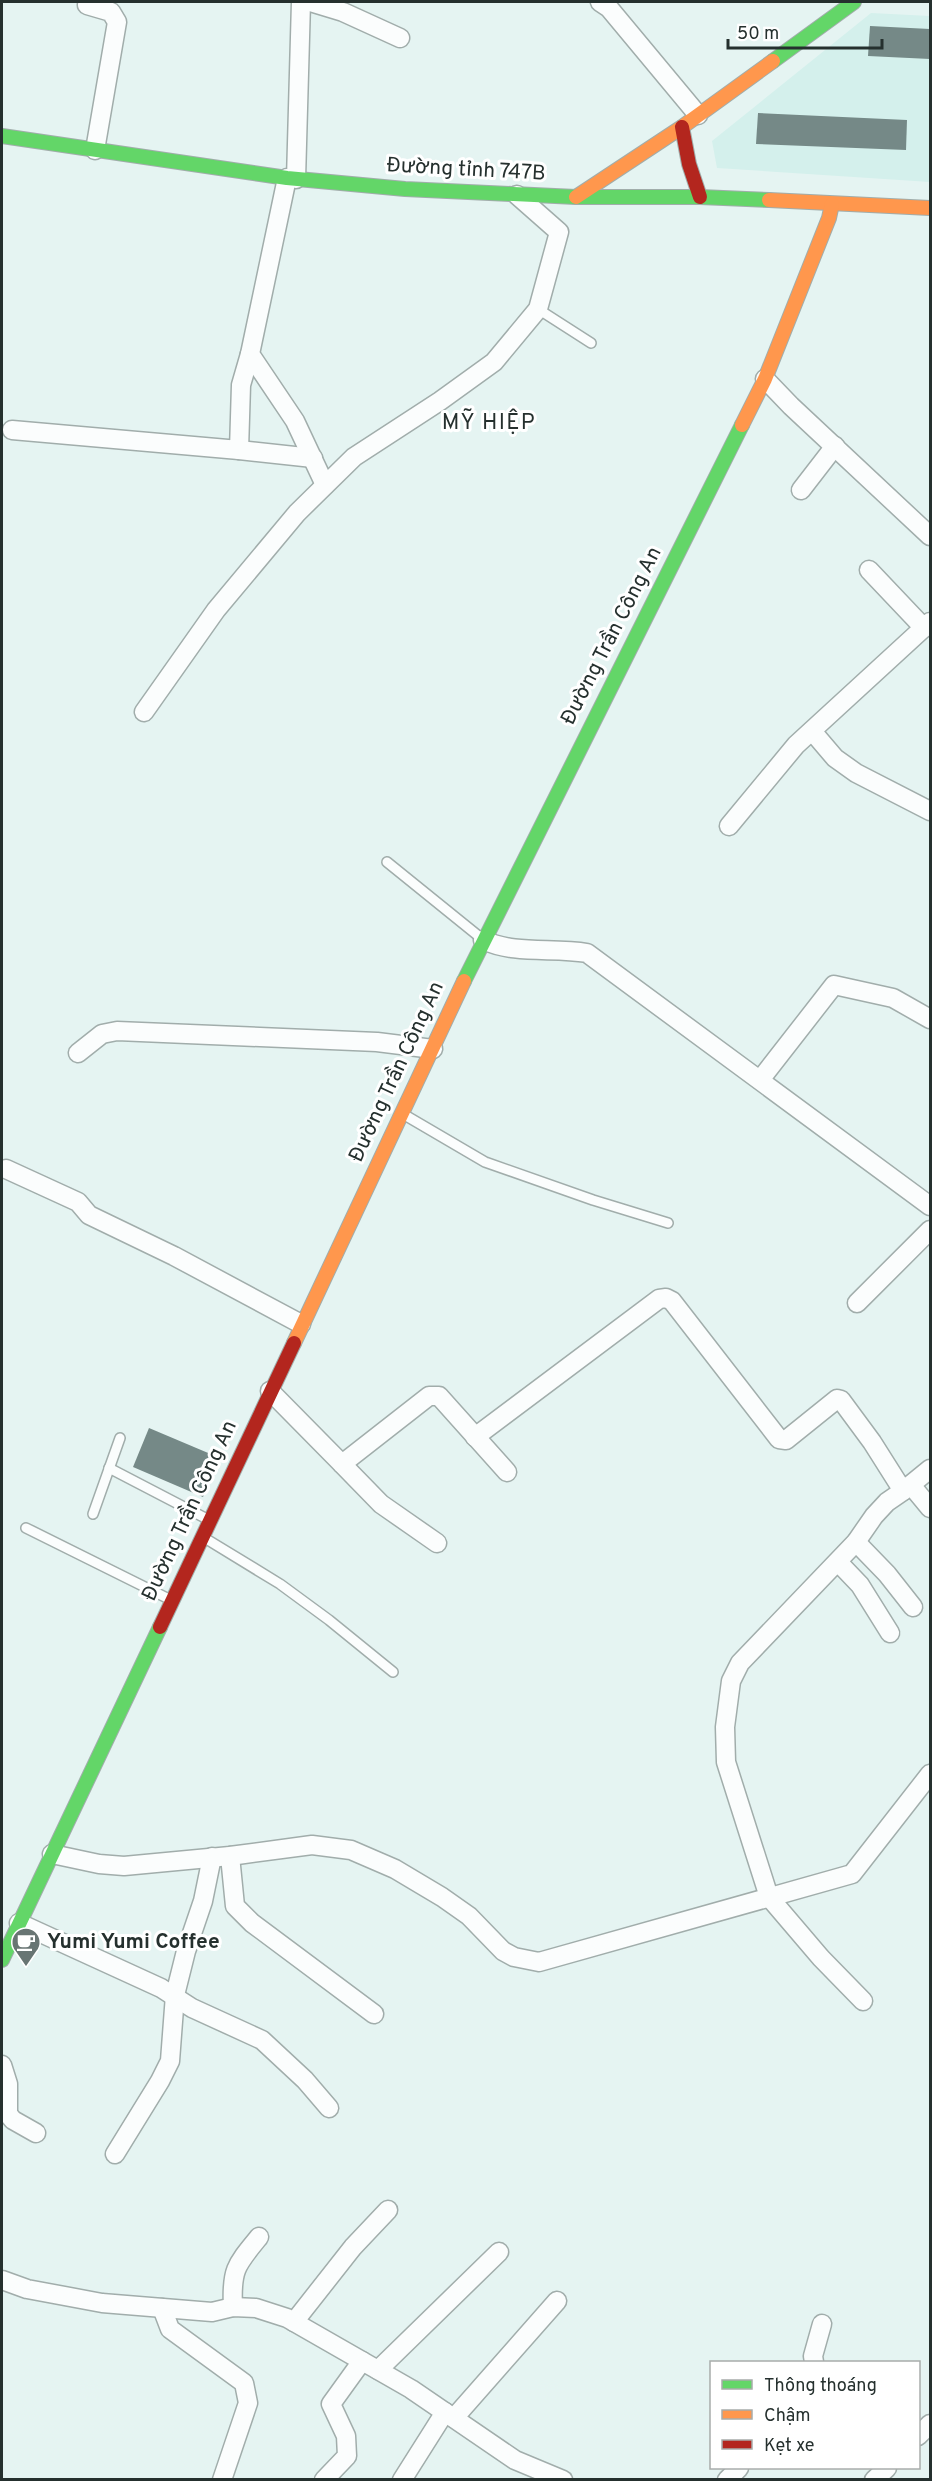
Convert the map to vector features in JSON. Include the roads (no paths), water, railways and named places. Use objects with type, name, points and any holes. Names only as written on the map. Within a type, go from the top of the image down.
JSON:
[{"type":"main road","points":[[576,197],[682,127],[854,2]]},
{"type":"main road","points":[[682,127],[689,164],[700,197]]},
{"type":"main road","name":"Đường tỉnh 747B","points":[[2,136],[292,178],[405,189],[576,197],[700,197],[930,208]]},
{"type":"main road","name":"Đường Trần Công An","points":[[2,1960],[483,940],[765,379],[830,218],[832,204]]},
{"type":"street","points":[[238,450],[241,385],[292,178],[301,2]]},
{"type":"street","points":[[310,2],[343,12],[400,38]]},
{"type":"street","points":[[87,4],[111,12],[117,22],[95,150]]},
{"type":"street","points":[[606,4],[698,115]]},
{"type":"street","points":[[144,711],[216,610],[297,513],[354,457],[440,401],[494,362],[538,309],[559,232],[517,195]]},
{"type":"street","points":[[250,354],[295,421],[326,485]]},
{"type":"street","points":[[765,379],[930,536]]},
{"type":"street","points":[[12,430],[313,458]]},
{"type":"street","points":[[801,490],[835,446]]},
{"type":"street","points":[[729,826],[796,745],[927,625],[869,570]]},
{"type":"street","points":[[812,731],[835,758],[856,773],[930,811]]},
{"type":"street","points":[[483,940],[497,946],[524,950],[571,950],[587,953],[930,1206]]},
{"type":"street","points":[[760,1080],[834,985],[840,984],[893,998],[930,1019]]},
{"type":"street","points":[[78,1053],[102,1034],[117,1031],[377,1042],[433,1049]]},
{"type":"street","points":[[6,1169],[78,1202],[89,1215],[174,1256],[301,1324]]},
{"type":"street","points":[[857,1303],[930,1230]]},
{"type":"street","points":[[475,1437],[659,1299],[666,1298],[672,1301],[779,1439],[786,1440],[837,1399],[841,1400],[907,1488],[930,1508]]},
{"type":"street","points":[[270,1391],[381,1504],[436,1543]]},
{"type":"street","points":[[342,1464],[434,1395],[439,1396],[507,1472]]},
{"type":"street","points":[[863,2001],[769,1897],[726,1762],[725,1727],[731,1681],[740,1663],[838,1562],[887,1502],[930,1469]]},
{"type":"street","points":[[856,1542],[887,1574],[913,1606]]},
{"type":"street","points":[[838,1562],[860,1585],[890,1633]]},
{"type":"street","points":[[52,1854],[99,1864],[124,1866],[230,1856],[312,1845],[351,1850],[394,1869],[442,1897],[469,1916],[502,1951],[514,1957],[539,1962],[852,1874],[930,1774]]},
{"type":"street","points":[[230,1856],[235,1906],[252,1923],[374,2014]]},
{"type":"street","points":[[115,2154],[170,2061],[175,1995],[186,1951],[203,1902],[212,1857]]},
{"type":"street","points":[[19,1923],[175,1995],[192,2008],[262,2040],[304,2080],[329,2108]]},
{"type":"street","points":[[2,2065],[8,2084],[8,2114],[13,2120],[36,2133]]},
{"type":"street","points":[[294,2322],[352,2247],[388,2210]]},
{"type":"street","points":[[233,2307],[232,2282],[237,2264],[259,2237]]},
{"type":"street","points":[[378,2370],[499,2252]]},
{"type":"street","points":[[2,2280],[27,2289],[102,2303],[212,2312],[233,2307],[256,2308],[294,2322],[378,2370],[515,2460],[563,2480]]},
{"type":"street","points":[[402,2480],[449,2415],[557,2301]]},
{"type":"street","points":[[162,2308],[170,2329],[244,2384],[248,2403],[222,2480]]},
{"type":"street","points":[[814,2361],[813,2356],[822,2324]]},
{"type":"street","points":[[324,2480],[348,2456],[346,2436],[331,2404],[362,2361]]},
{"type":"street","points":[[728,2480],[739,2469]]},
{"type":"street","points":[[874,2480],[886,2469]]},
{"type":"lane","points":[[538,309],[591,343]]},
{"type":"lane","points":[[387,862],[483,940]]},
{"type":"lane","points":[[401,1113],[485,1162],[592,1200],[668,1223]]},
{"type":"lane","points":[[93,1514],[120,1438]]},
{"type":"lane","points":[[109,1468],[209,1520]]},
{"type":"lane","points":[[26,1528],[171,1600]]},
{"type":"lane","points":[[201,1536],[280,1584],[393,1672]]},
{"type":"place","name":"Yumi Yumi Coffee","points":[[26,1968]]},
{"type":"district","name":"MỸ HIỆP","points":[[489,423]]}]
